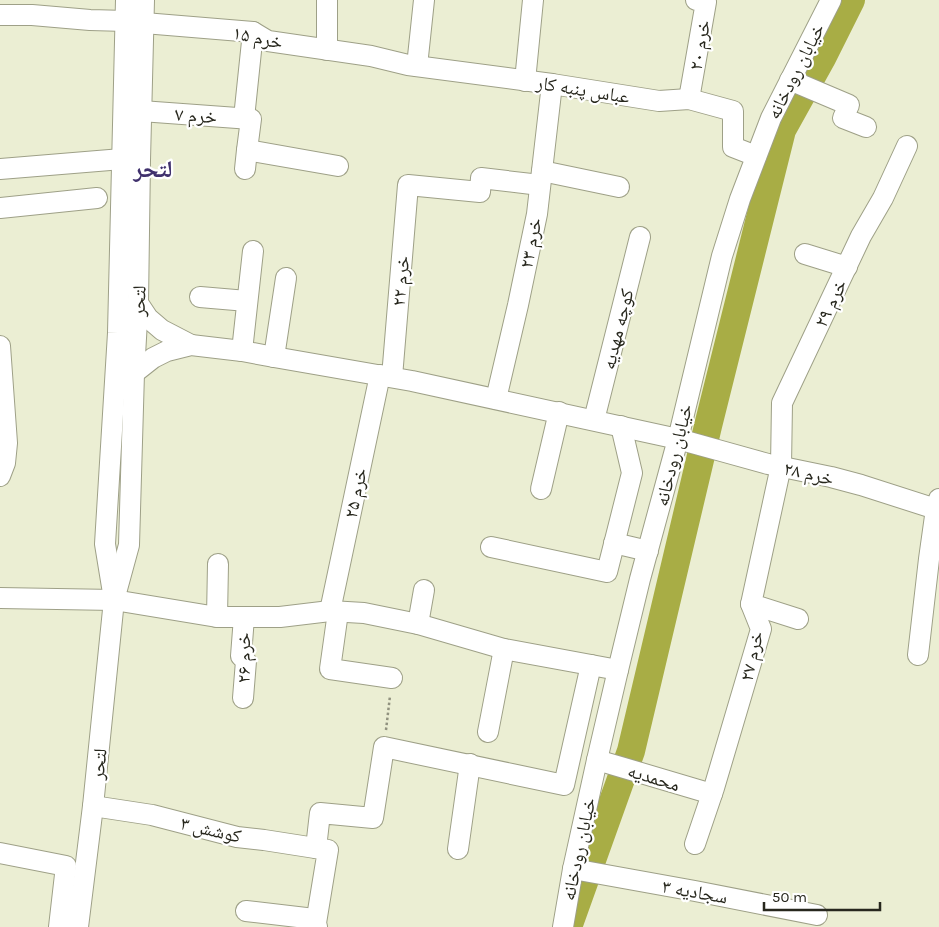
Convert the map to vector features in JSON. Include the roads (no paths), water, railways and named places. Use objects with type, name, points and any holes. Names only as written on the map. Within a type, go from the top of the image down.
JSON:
[{"type":"street","name":"لتحر","points":[[78,927],[93,806],[114,600],[129,546],[138,303],[142,111],[135,22],[126,0]]},
{"type":"street","name":"لتحر","points":[[114,600],[105,544],[118,333],[122,159],[135,22],[144,0]]},
{"type":"street","points":[[326,0],[327,50]]},
{"type":"street","points":[[418,66],[424,0]]},
{"type":"street","points":[[525,81],[533,0]]},
{"type":"street","name":"خرم ۲۰","points":[[689,99],[706,2],[696,0]]},
{"type":"street","name":"خیابان رودخانه","points":[[563,927],[573,869],[618,670],[678,439],[722,256],[740,199],[771,118],[830,0]]},
{"type":"street","name":"خرم ۱۵","points":[[0,15],[20,8],[32,15],[253,32],[268,41],[371,56]]},
{"type":"street","points":[[253,32],[246,159],[338,166]]},
{"type":"street","name":"عباس پنبه کار","points":[[371,56],[418,66],[659,101],[689,99],[734,111],[733,148],[756,156]]},
{"type":"street","points":[[790,80],[848,105],[843,118],[866,127]]},
{"type":"street","name":"خرم ۲۳","points":[[496,399],[537,214],[552,84]]},
{"type":"street","name":"خرم ۷","points":[[142,111],[247,118]]},
{"type":"street","name":"خرم ۲۹","points":[[781,466],[782,403],[861,236],[883,198],[907,146]]},
{"type":"street","points":[[0,168],[122,159]]},
{"type":"street","name":"خرم ۲۲","points":[[386,376],[408,185],[480,192],[481,178],[541,178]]},
{"type":"street","points":[[541,178],[619,187]]},
{"type":"street","points":[[0,208],[97,198]]},
{"type":"street","name":"کوچه مهدیه","points":[[594,420],[640,237]]},
{"type":"street","points":[[242,352],[253,251]]},
{"type":"street","points":[[805,254],[847,267]]},
{"type":"street","points":[[274,357],[286,278]]},
{"type":"street","points":[[200,297],[247,302]]},
{"type":"street","points":[[138,303],[148,318],[162,330],[191,345]]},
{"type":"street","points":[[134,373],[153,358],[167,351],[191,345]]},
{"type":"street","name":"خرم ۲۸","points":[[191,345],[386,376],[559,412],[678,439],[938,506]]},
{"type":"street","points":[[0,346],[7,443],[5,463],[0,476]]},
{"type":"street","name":"خرم ۲۵","points":[[386,376],[334,612],[330,669],[392,678]]},
{"type":"street","points":[[541,489],[559,412]]},
{"type":"street","points":[[491,547],[607,572],[632,473],[621,426]]},
{"type":"street","name":"خرم ۲۷","points":[[696,844],[761,630],[751,604],[781,466]]},
{"type":"street","points":[[918,655],[928,559],[938,506]]},
{"type":"street","points":[[614,543],[648,551]]},
{"type":"street","points":[[217,617],[218,564]]},
{"type":"street","points":[[418,624],[424,590]]},
{"type":"street","points":[[0,598],[114,600],[217,617],[280,617],[334,612],[364,613],[418,624],[504,649],[618,670]]},
{"type":"street","points":[[751,604],[798,619]]},
{"type":"street","name":"خرم ۲۶","points":[[243,698],[246,661],[241,656],[244,617]]},
{"type":"street","points":[[488,732],[504,649]]},
{"type":"street","points":[[316,925],[322,849],[320,813],[373,818],[384,747],[470,764],[564,786],[591,665]]},
{"type":"street","name":"محمدیه","points":[[597,760],[712,794]]},
{"type":"street","points":[[458,849],[470,764]]},
{"type":"street","name":"کوشش ۳","points":[[93,806],[152,815],[237,837],[322,849]]},
{"type":"street","points":[[0,853],[66,866],[59,927]]},
{"type":"street","name":"سجادیه ۳","points":[[573,869],[817,915]]},
{"type":"street","points":[[246,911],[306,918],[316,925]]},
{"type":"waterway","points":[[568,927],[631,751],[708,426],[782,130],[822,58],[851,0]]},
{"type":"district","name":"لتحر","points":[[153,169]]}]
